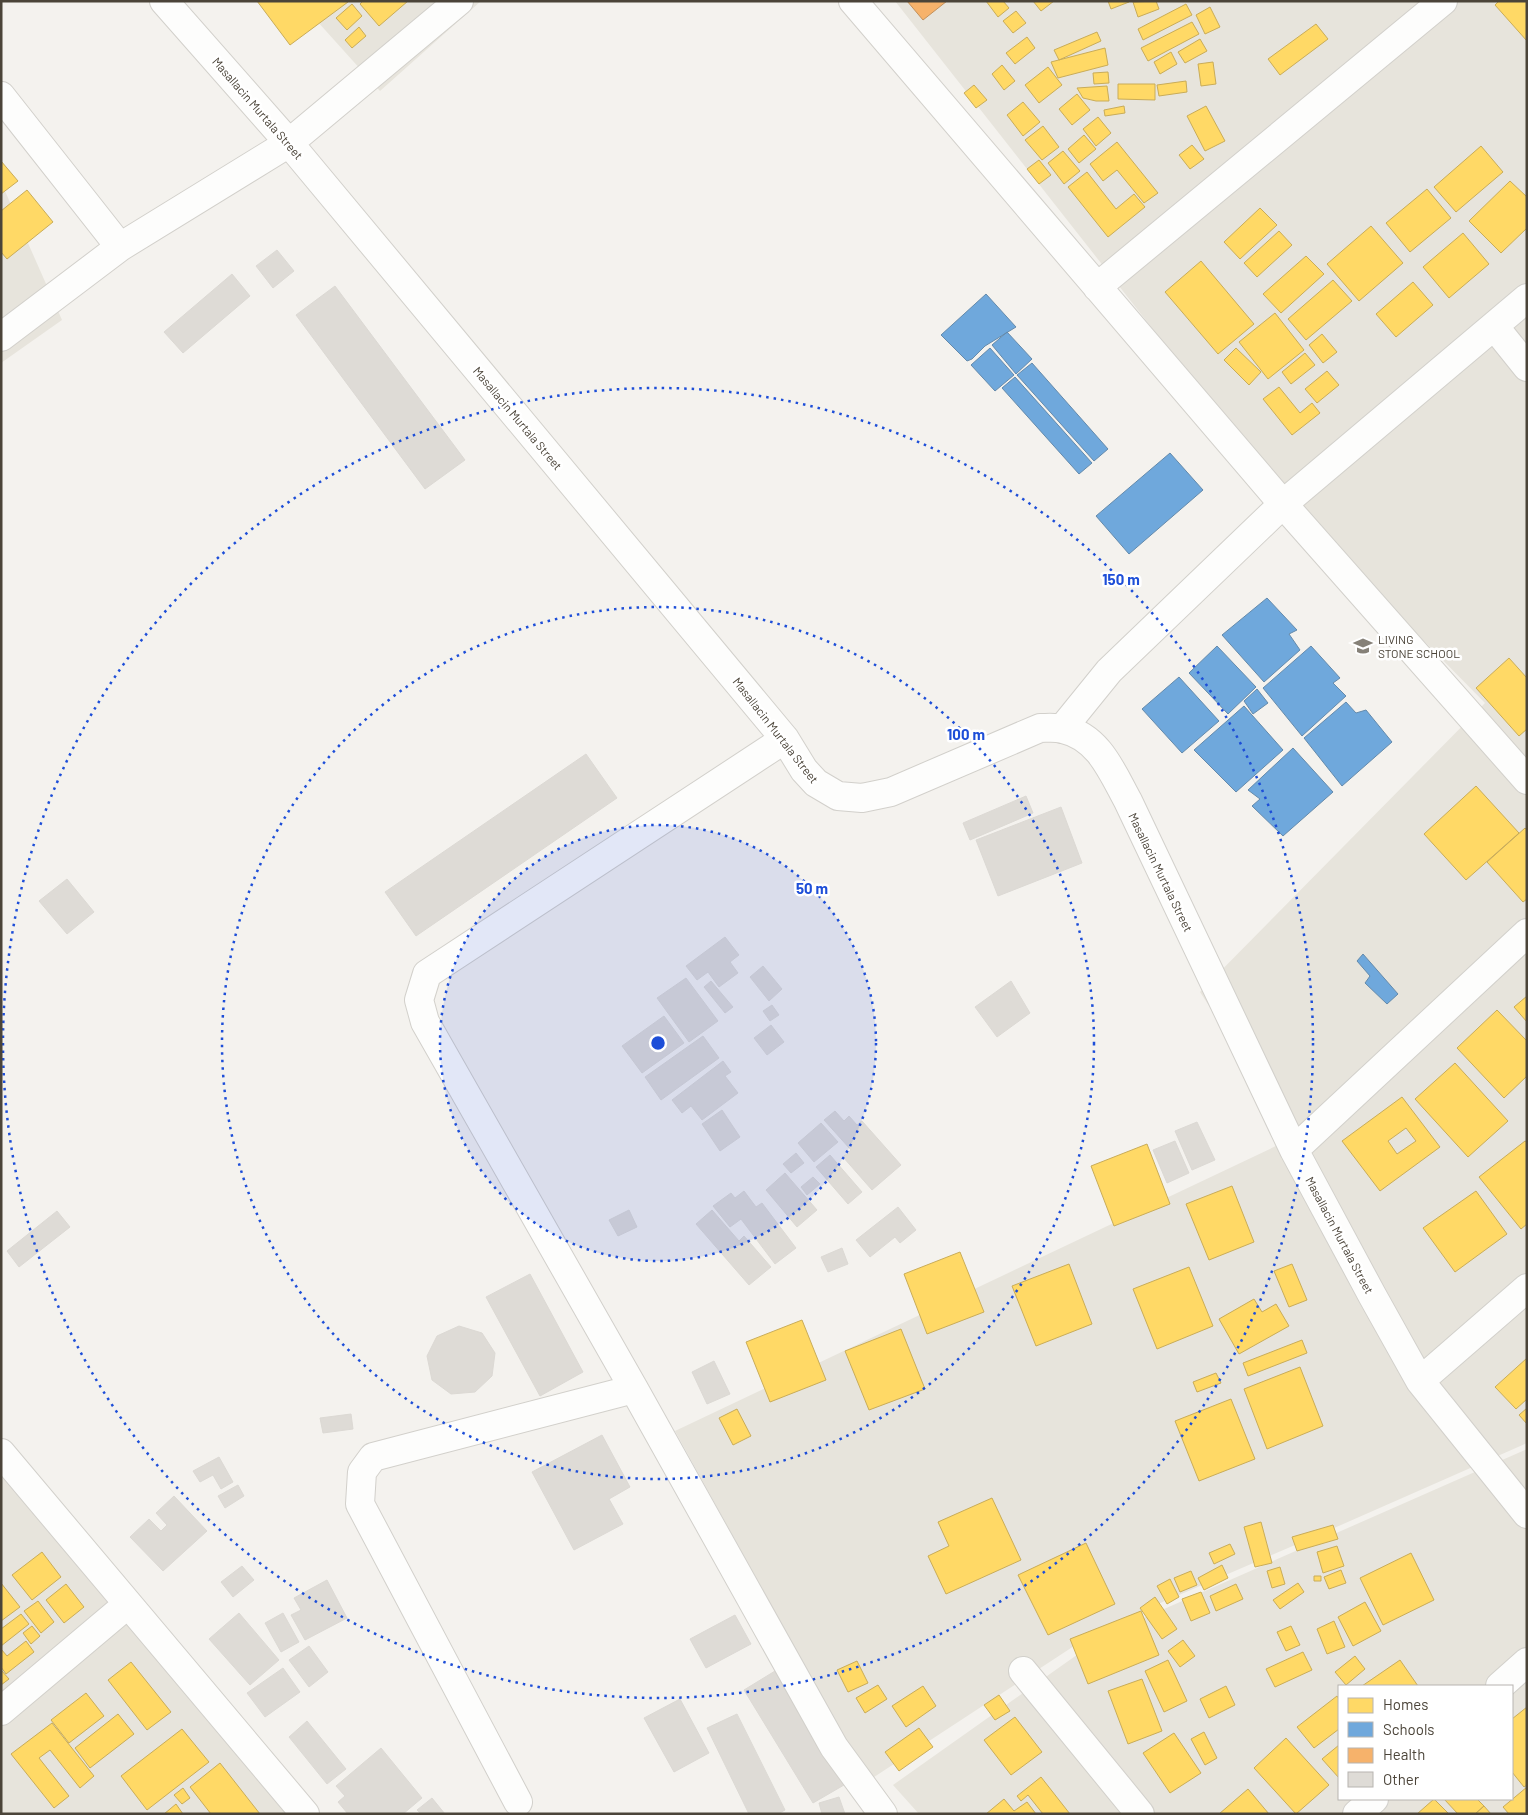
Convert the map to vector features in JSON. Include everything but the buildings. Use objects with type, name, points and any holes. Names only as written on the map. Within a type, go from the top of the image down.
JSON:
[{"type":"street","name":"Masallacin Murtala Street","points":[[164,1],[290,143],[785,739],[804,770],[816,783],[838,796],[862,798],[891,792],[1040,728],[1062,729],[1083,737],[1104,756],[1128,801],[1294,1150],[1420,1380],[1527,1514]]},
{"type":"street","points":[[1,337],[120,247],[290,143],[459,1]]},
{"type":"street","points":[[852,1],[1284,504],[1527,780]]},
{"type":"street","points":[[1097,287],[1443,1]]},
{"type":"street","points":[[1,96],[120,247]]},
{"type":"street","points":[[1062,729],[1108,671],[1284,504],[1527,298]]},
{"type":"street","points":[[1494,326],[1527,367]]},
{"type":"street","points":[[785,739],[427,974],[419,1000],[425,1022],[834,1746],[883,1814]]},
{"type":"street","points":[[1294,1150],[1527,933]]},
{"type":"street","points":[[1420,1380],[1527,1288]]},
{"type":"street","points":[[518,1802],[360,1504],[362,1472],[373,1457],[634,1389]]},
{"type":"street","points":[[1,1453],[305,1814]]},
{"type":"street","points":[[1,1711],[128,1604]]},
{"type":"street","points":[[1501,1685],[1527,1662]]},
{"type":"street","points":[[1023,1671],[1140,1814]]},
{"type":"street","points":[[1357,1814],[1373,1800]]},
{"type":"shaded area","points":[[299,1],[481,1],[380,91]]},
{"type":"shaded area","points":[[895,1],[1527,1],[1527,1443],[1100,1629],[868,1781],[675,1431],[1295,1137],[1200,992],[1485,703],[1295,510]]},
{"type":"shaded area","points":[[1,182],[62,320],[1,363]]},
{"type":"shaded area","points":[[1527,1449],[1527,1814],[919,1814],[893,1785],[1105,1635]]},
{"type":"shaded area","points":[[1,1460],[295,1814],[1,1814]]},
{"type":"place","name":"LIVING STONE SCHOOL","points":[[1363,646]]}]
